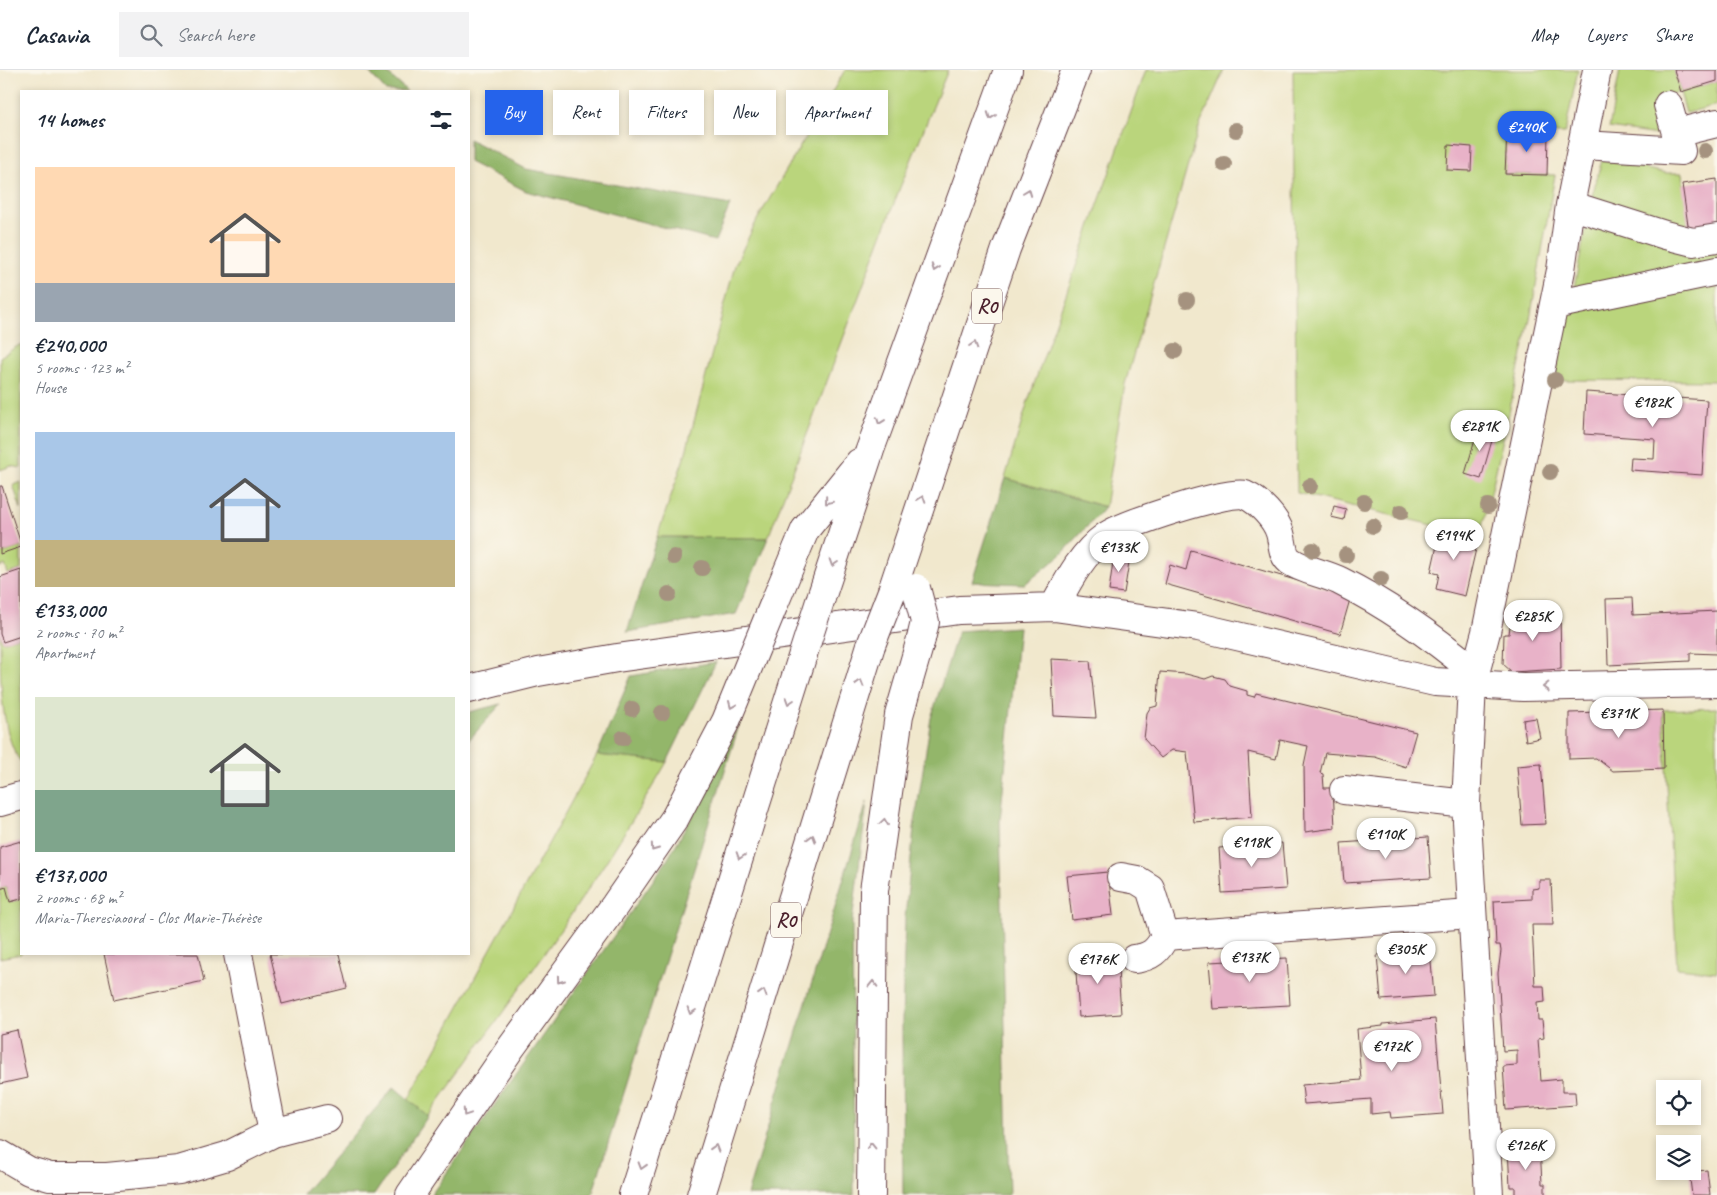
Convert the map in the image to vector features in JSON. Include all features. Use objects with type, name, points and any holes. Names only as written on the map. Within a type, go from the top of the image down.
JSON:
[{"type":"main road","points":[[633,1195],[803,654],[870,450],[1008,70]]},
{"type":"main road","name":"R0","points":[[701,1195],[872,645],[904,589],[906,545],[1006,249],[1076,70]]},
{"type":"main road","points":[[1489,1195],[1466,804],[1474,678],[1488,624],[1554,305],[1570,206],[1584,145],[1597,70]]},
{"type":"main road","points":[[1584,145],[1681,151],[1668,105]]},
{"type":"main road","points":[[1676,133],[1717,123]]},
{"type":"main road","points":[[1570,206],[1693,242],[1717,238]]},
{"type":"main road","points":[[1554,305],[1717,271]]},
{"type":"main road","points":[[410,1195],[510,1049],[615,905],[675,818],[726,721],[805,530],[870,450]]},
{"type":"main road","points":[[1054,607],[1084,557],[1105,536],[1145,518],[1225,495],[1243,494],[1258,504],[1270,517],[1280,532],[1284,554],[1290,561],[1338,580],[1373,599],[1450,652],[1474,678]]},
{"type":"main road","points":[[871,1195],[874,891],[899,715],[925,622],[904,589]]},
{"type":"main road","points":[[470,689],[538,672],[617,658],[949,611],[1054,607],[1198,627],[1417,679],[1474,678],[1523,687],[1717,683]]},
{"type":"main road","points":[[1344,790],[1466,804]]},
{"type":"main road","points":[[0,802],[20,796]]},
{"type":"main road","points":[[1121,877],[1137,880],[1150,888],[1166,936],[1158,950],[1146,958],[1134,960]]},
{"type":"main road","points":[[1166,936],[1471,914]]},
{"type":"main road","points":[[238,955],[273,1133]]},
{"type":"main road","points":[[0,1154],[29,1171],[50,1177],[107,1177],[179,1170],[227,1156],[273,1133],[327,1119]]},
{"type":"green space","points":[[367,70],[384,70],[406,90],[385,90]]},
{"type":"green space","points":[[845,70],[948,70],[899,190],[768,538],[657,537],[686,452],[735,265],[757,220],[807,135],[888,135],[888,90],[833,90]]},
{"type":"green space","points":[[1146,70],[1224,70],[1199,127],[1125,384],[1105,507],[1005,478],[1028,401]]},
{"type":"green space","points":[[1293,70],[1578,70],[1565,133],[1507,132],[1505,174],[1555,175],[1531,314],[1488,506],[1479,536],[1297,493]]},
{"type":"green space","points":[[1620,70],[1674,70],[1681,92],[1717,81],[1717,105],[1686,113],[1680,92],[1659,97],[1657,135],[1609,128]]},
{"type":"green space","points":[[470,140],[526,169],[730,205],[715,241],[526,191],[470,163]]},
{"type":"green space","points":[[1602,160],[1666,173],[1682,173],[1689,232],[1590,203]]},
{"type":"green space","points":[[1587,223],[1717,245],[1717,263],[1573,292]]},
{"type":"green space","points":[[1717,278],[1717,381],[1555,380],[1569,307]]},
{"type":"green space","points":[[20,345],[20,468],[11,466],[0,470],[0,357]]},
{"type":"green space","points":[[1005,478],[1105,507],[1061,555],[1025,584],[972,582]]},
{"type":"green space","points":[[20,482],[20,506],[13,485]]},
{"type":"green space","points":[[657,537],[768,538],[736,614],[627,632]]},
{"type":"green space","points":[[20,547],[20,570],[8,574],[5,565],[0,567],[0,554]]},
{"type":"green space","points":[[1019,627],[1000,821],[1009,1195],[903,1195],[902,1022],[905,918],[914,828],[931,718],[958,631]]},
{"type":"green space","points":[[0,634],[3,642],[20,636],[20,760],[14,750],[5,719],[0,666]]},
{"type":"green space","points":[[716,662],[667,762],[597,755],[631,676]]},
{"type":"green space","points":[[501,704],[470,739],[470,712]]},
{"type":"green space","points":[[1717,708],[1717,972],[1677,968],[1663,710]]},
{"type":"green space","points":[[741,719],[592,1195],[431,1195],[666,862],[701,801]]},
{"type":"green space","points":[[597,755],[667,762],[582,898],[522,986],[428,1116],[408,1100]]},
{"type":"green space","points":[[867,802],[852,922],[854,1195],[747,1195]]},
{"type":"green space","points":[[6,887],[10,902],[20,899],[20,954],[0,958],[0,889]]},
{"type":"green space","points":[[394,1087],[428,1116],[374,1195],[302,1195]]},
{"type":"building","points":[[1674,70],[1717,70],[1717,81],[1681,92]]},
{"type":"building","points":[[1507,131],[1548,133],[1547,175],[1505,174]]},
{"type":"building","points":[[1448,145],[1472,147],[1471,171],[1447,170]]},
{"type":"building","points":[[1717,179],[1717,224],[1714,224],[1715,229],[1689,232],[1682,184]]},
{"type":"building","points":[[1586,392],[1707,400],[1702,475],[1630,470],[1631,458],[1654,459],[1655,439],[1584,434]]},
{"type":"building","points":[[1479,426],[1495,430],[1481,479],[1465,474]]},
{"type":"building","points":[[0,486],[2,486],[20,541],[20,547],[0,554]]},
{"type":"building","points":[[1334,506],[1346,509],[1344,520],[1331,517]]},
{"type":"building","points":[[1441,528],[1479,536],[1465,596],[1436,589],[1439,574],[1431,572]]},
{"type":"building","points":[[1191,550],[1351,596],[1340,634],[1165,584],[1170,565],[1186,570]]},
{"type":"building","points":[[1114,554],[1130,556],[1124,593],[1109,591]]},
{"type":"building","points":[[20,570],[20,636],[3,642],[0,634],[0,577]]},
{"type":"building","points":[[1632,598],[1633,615],[1717,611],[1717,654],[1690,653],[1690,661],[1608,665],[1606,599]]},
{"type":"building","points":[[1512,611],[1560,611],[1561,669],[1512,672],[1503,664],[1504,634],[1509,634]]},
{"type":"building","points":[[1051,659],[1090,661],[1096,718],[1054,716]]},
{"type":"building","points":[[1160,672],[1186,674],[1205,679],[1213,676],[1225,679],[1230,686],[1247,691],[1247,695],[1254,697],[1256,693],[1416,732],[1406,767],[1375,757],[1325,753],[1320,773],[1323,774],[1324,788],[1333,788],[1335,828],[1305,832],[1304,765],[1308,746],[1280,740],[1276,759],[1248,752],[1252,817],[1194,822],[1187,752],[1172,750],[1161,758],[1144,739],[1147,713],[1150,708],[1157,706]]},
{"type":"building","points":[[1663,710],[1664,769],[1613,771],[1596,758],[1569,759],[1569,713]]},
{"type":"building","points":[[1536,718],[1540,738],[1526,741],[1523,720]]},
{"type":"building","points":[[1541,764],[1546,824],[1522,825],[1517,766]]},
{"type":"building","points":[[1428,837],[1431,878],[1344,883],[1341,843]]},
{"type":"building","points":[[20,841],[20,899],[10,902],[6,887],[0,889],[0,847]]},
{"type":"building","points":[[1282,843],[1286,889],[1222,893],[1219,848]]},
{"type":"building","points":[[1108,872],[1113,915],[1072,920],[1067,876]]},
{"type":"building","points":[[1539,880],[1551,880],[1553,925],[1532,925],[1535,986],[1544,986],[1545,1002],[1537,1003],[1538,1020],[1542,1020],[1544,1038],[1538,1039],[1541,1081],[1562,1079],[1562,1092],[1575,1092],[1576,1105],[1506,1110],[1503,1066],[1517,1065],[1517,1050],[1503,1051],[1498,973],[1501,951],[1500,945],[1496,945],[1494,901],[1532,899],[1532,889],[1539,888]]},
{"type":"building","points":[[1430,950],[1434,996],[1381,1000],[1377,955]]},
{"type":"building","points":[[1117,954],[1121,1014],[1079,1017],[1075,957]]},
{"type":"building","points":[[104,955],[198,955],[204,981],[114,1000]]},
{"type":"building","points":[[270,955],[339,955],[347,988],[282,1004]]},
{"type":"building","points":[[1287,958],[1290,1005],[1213,1009],[1209,962]]},
{"type":"building","points":[[1435,1019],[1443,1114],[1391,1118],[1390,1112],[1371,1114],[1371,1099],[1304,1104],[1302,1085],[1361,1080],[1357,1029],[1383,1026],[1383,1024]]},
{"type":"building","points":[[17,1030],[27,1078],[0,1084],[0,1034]]},
{"type":"building","points":[[1540,1146],[1542,1184],[1545,1184],[1545,1195],[1515,1195],[1515,1187],[1510,1187],[1508,1148]]},
{"type":"building","points":[[1707,1170],[1710,1195],[1692,1195],[1690,1180],[1701,1180],[1701,1171]]}]
